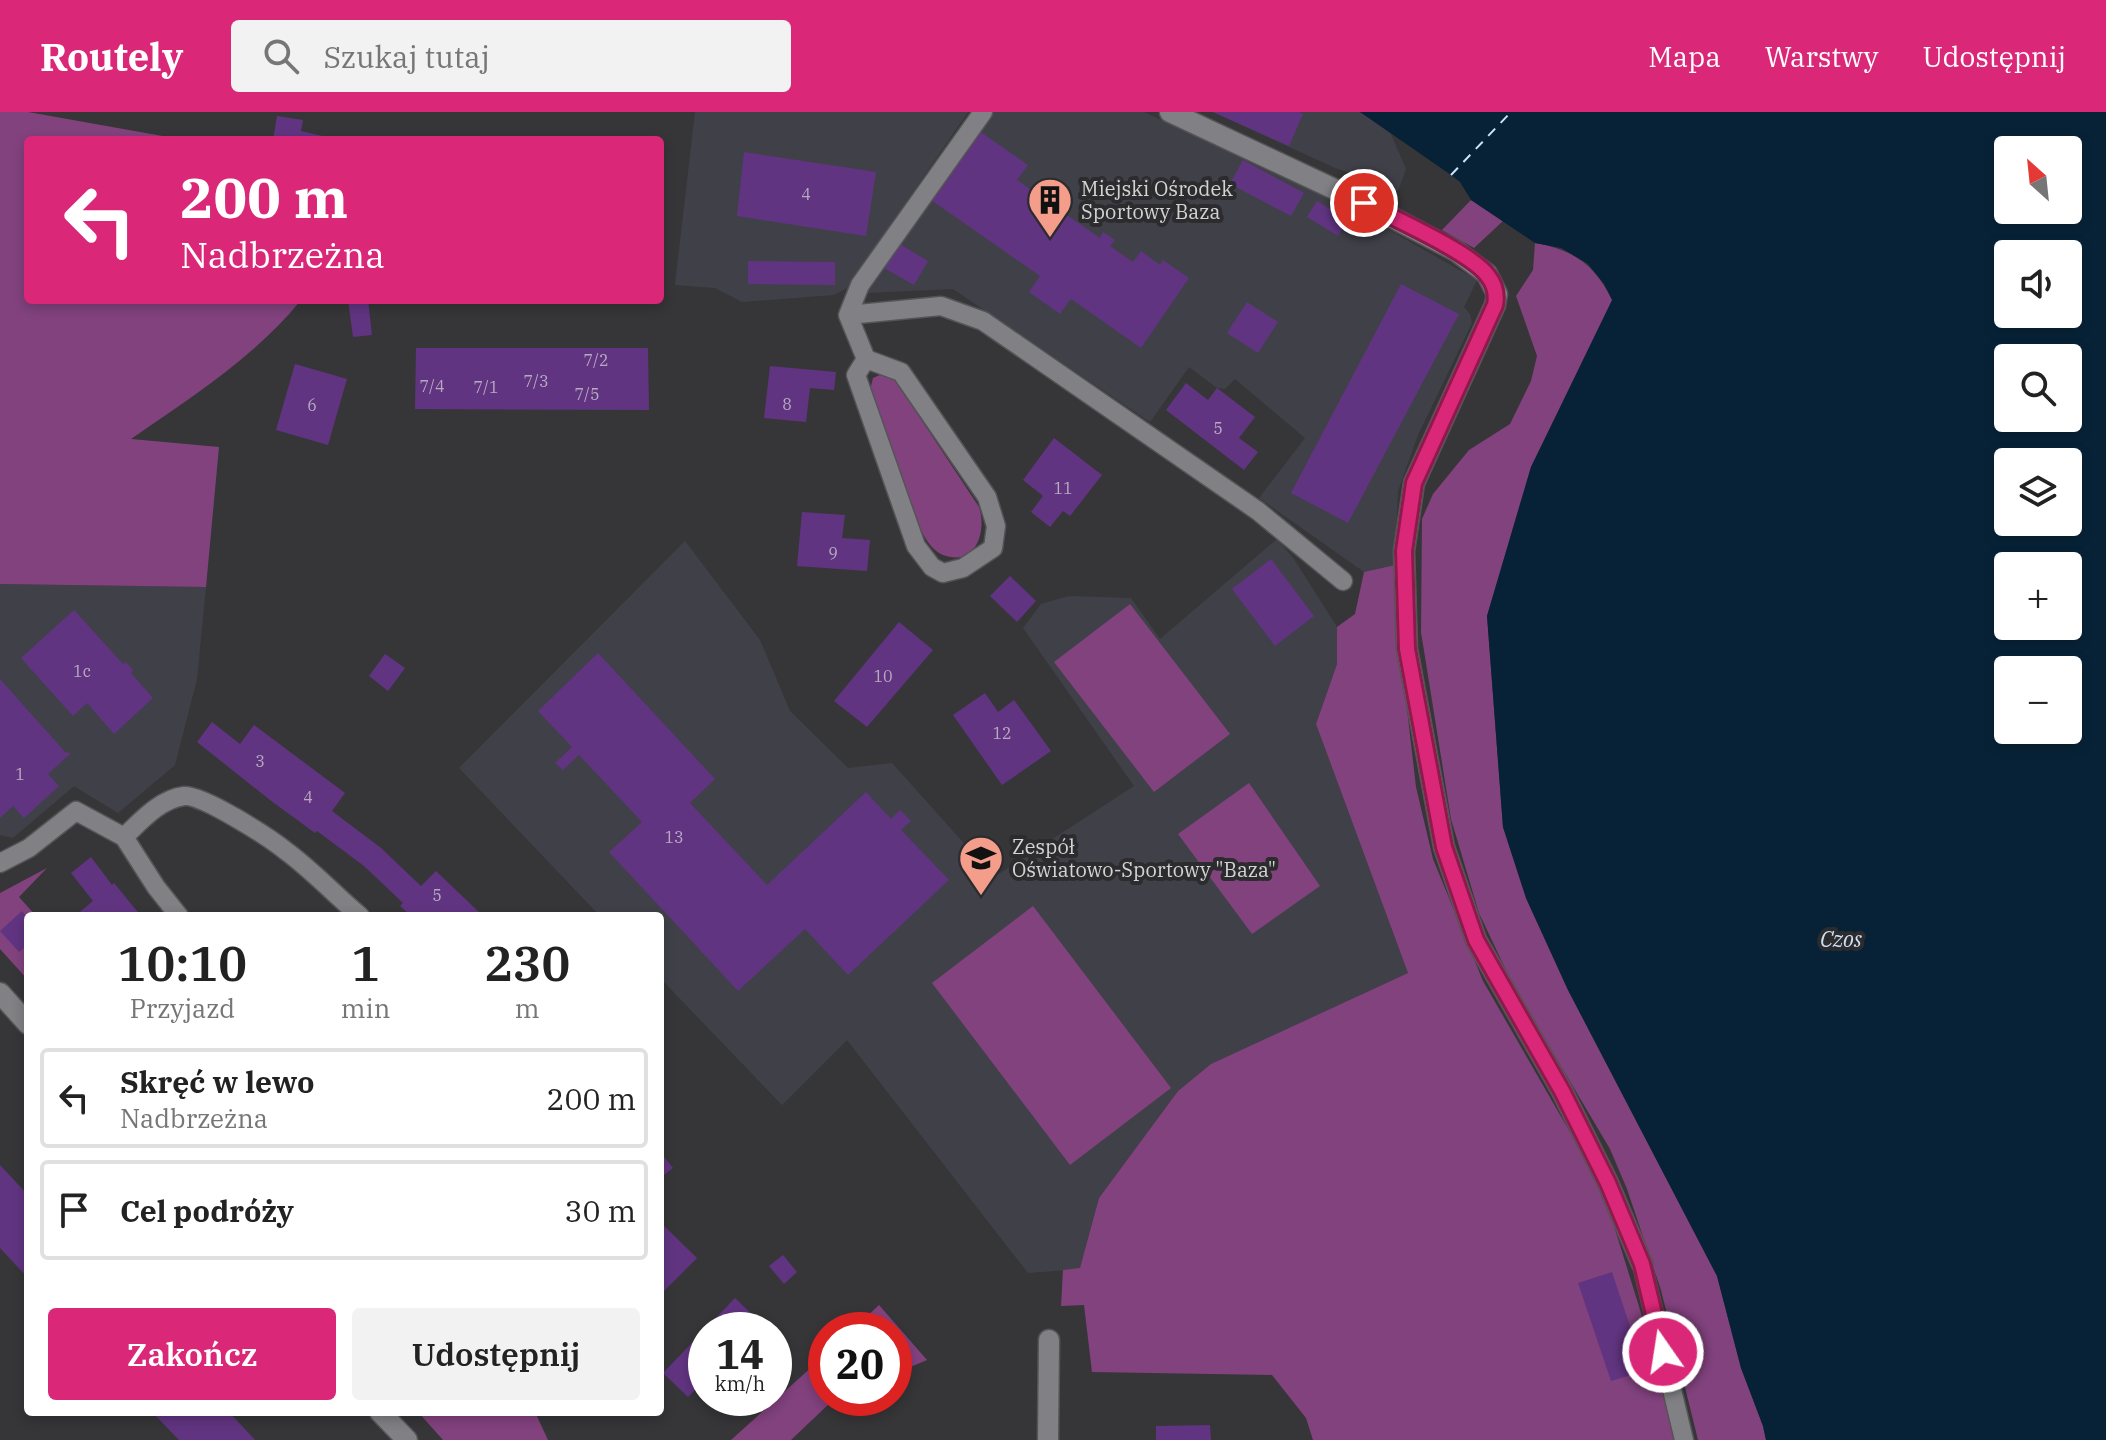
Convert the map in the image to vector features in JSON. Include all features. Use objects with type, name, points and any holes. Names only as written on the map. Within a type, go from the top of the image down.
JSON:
[{"type":"street","points":[[1170,112],[1407,224],[1456,251],[1487,274],[1497,294],[1495,305],[1414,483],[1404,551],[1407,649],[1444,847],[1476,940],[1562,1091],[1608,1183],[1642,1264]]},
{"type":"street","points":[[0,993],[24,1020]]},
{"type":"street","points":[[1048,1440],[1049,1340]]},
{"type":"street","points":[[384,1416],[407,1440]]},
{"type":"lane","points":[[866,359],[856,375],[916,546],[932,567],[943,573],[963,568],[993,548],[996,526],[987,497],[901,372],[866,359],[848,315],[860,285],[983,112]]},
{"type":"lane","points":[[848,315],[941,306],[983,321],[1258,511],[1343,581]]},
{"type":"lane","points":[[124,837],[169,800],[188,795],[210,803],[286,851],[355,912]]},
{"type":"lane","points":[[0,863],[29,848],[76,811],[124,837],[176,912]]},
{"type":"lane","points":[[1642,1264],[1684,1440]]},
{"type":"shaded area","points":[[0,112],[28,112],[163,136],[24,136],[24,304],[298,304],[243,358],[131,439],[219,447],[206,587],[0,584]]},
{"type":"shaded area","points":[[695,112],[968,112],[847,288],[834,295],[742,302],[715,288],[675,285]]},
{"type":"shaded area","points":[[992,112],[1144,112],[1317,189],[1477,280],[1464,307],[1472,323],[1418,435],[1398,491],[1395,565],[1364,572],[1259,498],[1305,438],[1235,379],[1225,389],[1217,388],[1189,367],[1150,422],[953,289],[866,293]]},
{"type":"shaded area","points":[[1213,112],[1360,112],[1390,132],[1406,169],[1398,191],[1333,167]]},
{"type":"shaded area","points":[[1471,200],[1503,221],[1474,248],[1442,230]]},
{"type":"shaded area","points":[[1535,243],[1561,250],[1582,261],[1598,277],[1613,301],[1531,467],[1487,616],[1503,827],[1526,898],[1568,990],[1717,1276],[1741,1368],[1766,1440],[1698,1440],[1661,1290],[1627,1189],[1610,1149],[1513,985],[1479,913],[1451,819],[1421,632],[1422,519],[1433,494],[1469,450],[1510,424],[1531,381],[1537,356],[1516,296],[1533,270]]},
{"type":"shaded area","points":[[880,375],[891,377],[897,383],[979,507],[980,536],[964,556],[943,555],[934,549],[916,520],[870,390],[873,378]]},
{"type":"shaded area","name":"Zespół Oświatowo-Sportowy \"Baza\"","points":[[1277,539],[1294,559],[1337,627],[1337,664],[1316,724],[1408,973],[1211,1064],[1178,1091],[1099,1198],[1080,1269],[1028,1273],[847,1040],[782,1105],[664,982],[664,912],[596,912],[459,768],[685,541],[760,640],[790,711],[848,768],[892,763],[994,877],[1134,786],[1023,628],[1041,604],[1069,596],[1131,598],[1160,639]]},
{"type":"shaded area","points":[[1395,565],[1401,657],[1416,787],[1433,859],[1483,981],[1586,1160],[1610,1213],[1668,1400],[1677,1440],[1313,1440],[1306,1418],[1272,1375],[1092,1372],[1084,1305],[1061,1306],[1063,1270],[1080,1268],[1099,1198],[1178,1091],[1211,1064],[1408,973],[1316,724],[1337,664],[1337,627],[1355,614],[1364,572]]},
{"type":"shaded area","points":[[0,584],[206,587],[197,679],[175,765],[118,813],[74,786],[13,838],[0,835]]},
{"type":"shaded area","points":[[1130,604],[1230,734],[1154,792],[1054,662]]},
{"type":"shaded area","points":[[1249,783],[1320,886],[1252,934],[1178,834]]},
{"type":"shaded area","points":[[47,868],[19,897],[32,912],[24,912],[24,976],[0,949],[0,893]]},
{"type":"shaded area","points":[[1033,906],[1171,1088],[1070,1165],[932,983]]},
{"type":"shaded area","points":[[879,1305],[885,1312],[871,1312]]},
{"type":"shaded area","points":[[912,1343],[927,1360],[912,1366]]},
{"type":"shaded area","points":[[808,1370],[808,1416],[816,1416],[791,1440],[731,1440],[758,1416],[792,1416],[792,1385]]},
{"type":"shaded area","points":[[422,1416],[537,1416],[548,1440],[443,1440]]},
{"type":"water","name":"Czos","points":[[1360,112],[2106,112],[2106,1440],[1766,1440],[1741,1368],[1717,1276],[1568,990],[1526,898],[1503,827],[1487,616],[1531,467],[1612,300],[1588,264],[1561,248],[1535,243],[1471,200],[1460,182]]},
{"type":"building","points":[[1213,112],[1299,112],[1303,114],[1289,146]]},
{"type":"building","points":[[277,116],[303,120],[301,131],[322,136],[274,136]]},
{"type":"building","name":"Miejski Ośrodek Sportowy Baza","points":[[979,131],[1028,165],[1017,180],[1039,195],[1044,190],[1055,197],[1051,204],[1100,238],[1103,232],[1115,240],[1110,246],[1133,262],[1141,251],[1160,265],[1163,260],[1189,278],[1141,348],[1071,299],[1060,314],[1029,292],[1040,276],[931,200]]},
{"type":"building","points":[[744,152],[876,172],[866,236],[737,216]]},
{"type":"building","points":[[1243,160],[1304,193],[1291,216],[1230,184]]},
{"type":"building","points":[[1317,201],[1348,220],[1338,236],[1307,217]]},
{"type":"building","points":[[898,243],[928,261],[914,285],[884,268]]},
{"type":"building","points":[[748,261],[835,262],[835,285],[748,284]]},
{"type":"building","points":[[1401,284],[1459,314],[1348,523],[1291,493]]},
{"type":"building","points":[[1247,302],[1278,322],[1258,353],[1227,333]]},
{"type":"building","points":[[349,304],[368,304],[372,335],[353,337]]},
{"type":"building","points":[[416,348],[648,348],[649,410],[415,409]]},
{"type":"building","points":[[295,364],[347,379],[328,445],[276,430]]},
{"type":"building","points":[[770,366],[836,372],[834,390],[810,388],[806,422],[764,418]]},
{"type":"building","points":[[1186,383],[1208,400],[1217,388],[1255,417],[1239,438],[1258,452],[1244,470],[1166,410]]},
{"type":"building","points":[[1054,438],[1102,475],[1070,516],[1063,511],[1050,527],[1031,512],[1043,496],[1023,480]]},
{"type":"building","points":[[802,512],[845,515],[842,538],[870,540],[867,571],[797,566]]},
{"type":"building","points":[[1271,559],[1314,616],[1275,646],[1232,589]]},
{"type":"building","points":[[1010,576],[1036,601],[1017,622],[990,596]]},
{"type":"building","points":[[74,610],[123,664],[126,662],[133,670],[131,673],[153,698],[114,734],[87,703],[73,716],[21,658]]},
{"type":"building","points":[[899,622],[933,650],[867,727],[834,701]]},
{"type":"building","points":[[598,653],[715,779],[690,803],[767,885],[866,792],[891,819],[900,810],[911,821],[901,830],[949,880],[848,975],[805,929],[738,991],[609,852],[642,822],[579,755],[563,770],[555,763],[572,747],[538,711]]},
{"type":"building","points":[[385,654],[405,668],[388,691],[369,676]]},
{"type":"building","points":[[0,679],[70,754],[48,774],[59,786],[24,818],[13,806],[0,818]]},
{"type":"building","points":[[985,693],[998,712],[1014,700],[1051,751],[1002,785],[953,715]]},
{"type":"building","points":[[212,722],[240,744],[254,725],[345,793],[332,811],[381,848],[421,886],[436,871],[479,912],[407,912],[400,906],[403,903],[364,866],[270,800],[197,742]]},
{"type":"building","points":[[91,857],[138,912],[80,912],[93,901],[71,873]]},
{"type":"building","points":[[22,911],[24,913],[24,948],[19,952],[0,931]]},
{"type":"building","points":[[664,1157],[673,1168],[664,1175]]},
{"type":"building","points":[[0,1165],[24,1191],[24,1274],[0,1248]]},
{"type":"building","points":[[664,1226],[697,1258],[664,1291]]},
{"type":"building","points":[[783,1255],[797,1272],[784,1284],[769,1266]]},
{"type":"building","points":[[1612,1272],[1645,1371],[1611,1381],[1578,1283]]},
{"type":"building","points":[[735,1298],[750,1312],[722,1312]]},
{"type":"building","points":[[688,1347],[688,1397],[664,1372]]},
{"type":"building","points":[[156,1416],[233,1416],[255,1440],[179,1440]]},
{"type":"building","points":[[1210,1425],[1211,1440],[1156,1440],[1156,1426]]},
{"type":"ferry route","points":[[1451,175],[1511,112]]},
{"type":"place","name":"Miejski Ośrodek Sportowy Baza","points":[[1050,239]]},
{"type":"place","name":"Zespół Oświatowo-Sportowy \"Baza\"","points":[[981,897]]},
{"type":"route","points":[[1364,203],[1456,251],[1487,274],[1497,294],[1495,305],[1414,483],[1404,551],[1407,649],[1444,847],[1476,940],[1562,1091],[1608,1183],[1642,1264],[1663,1352]]}]
